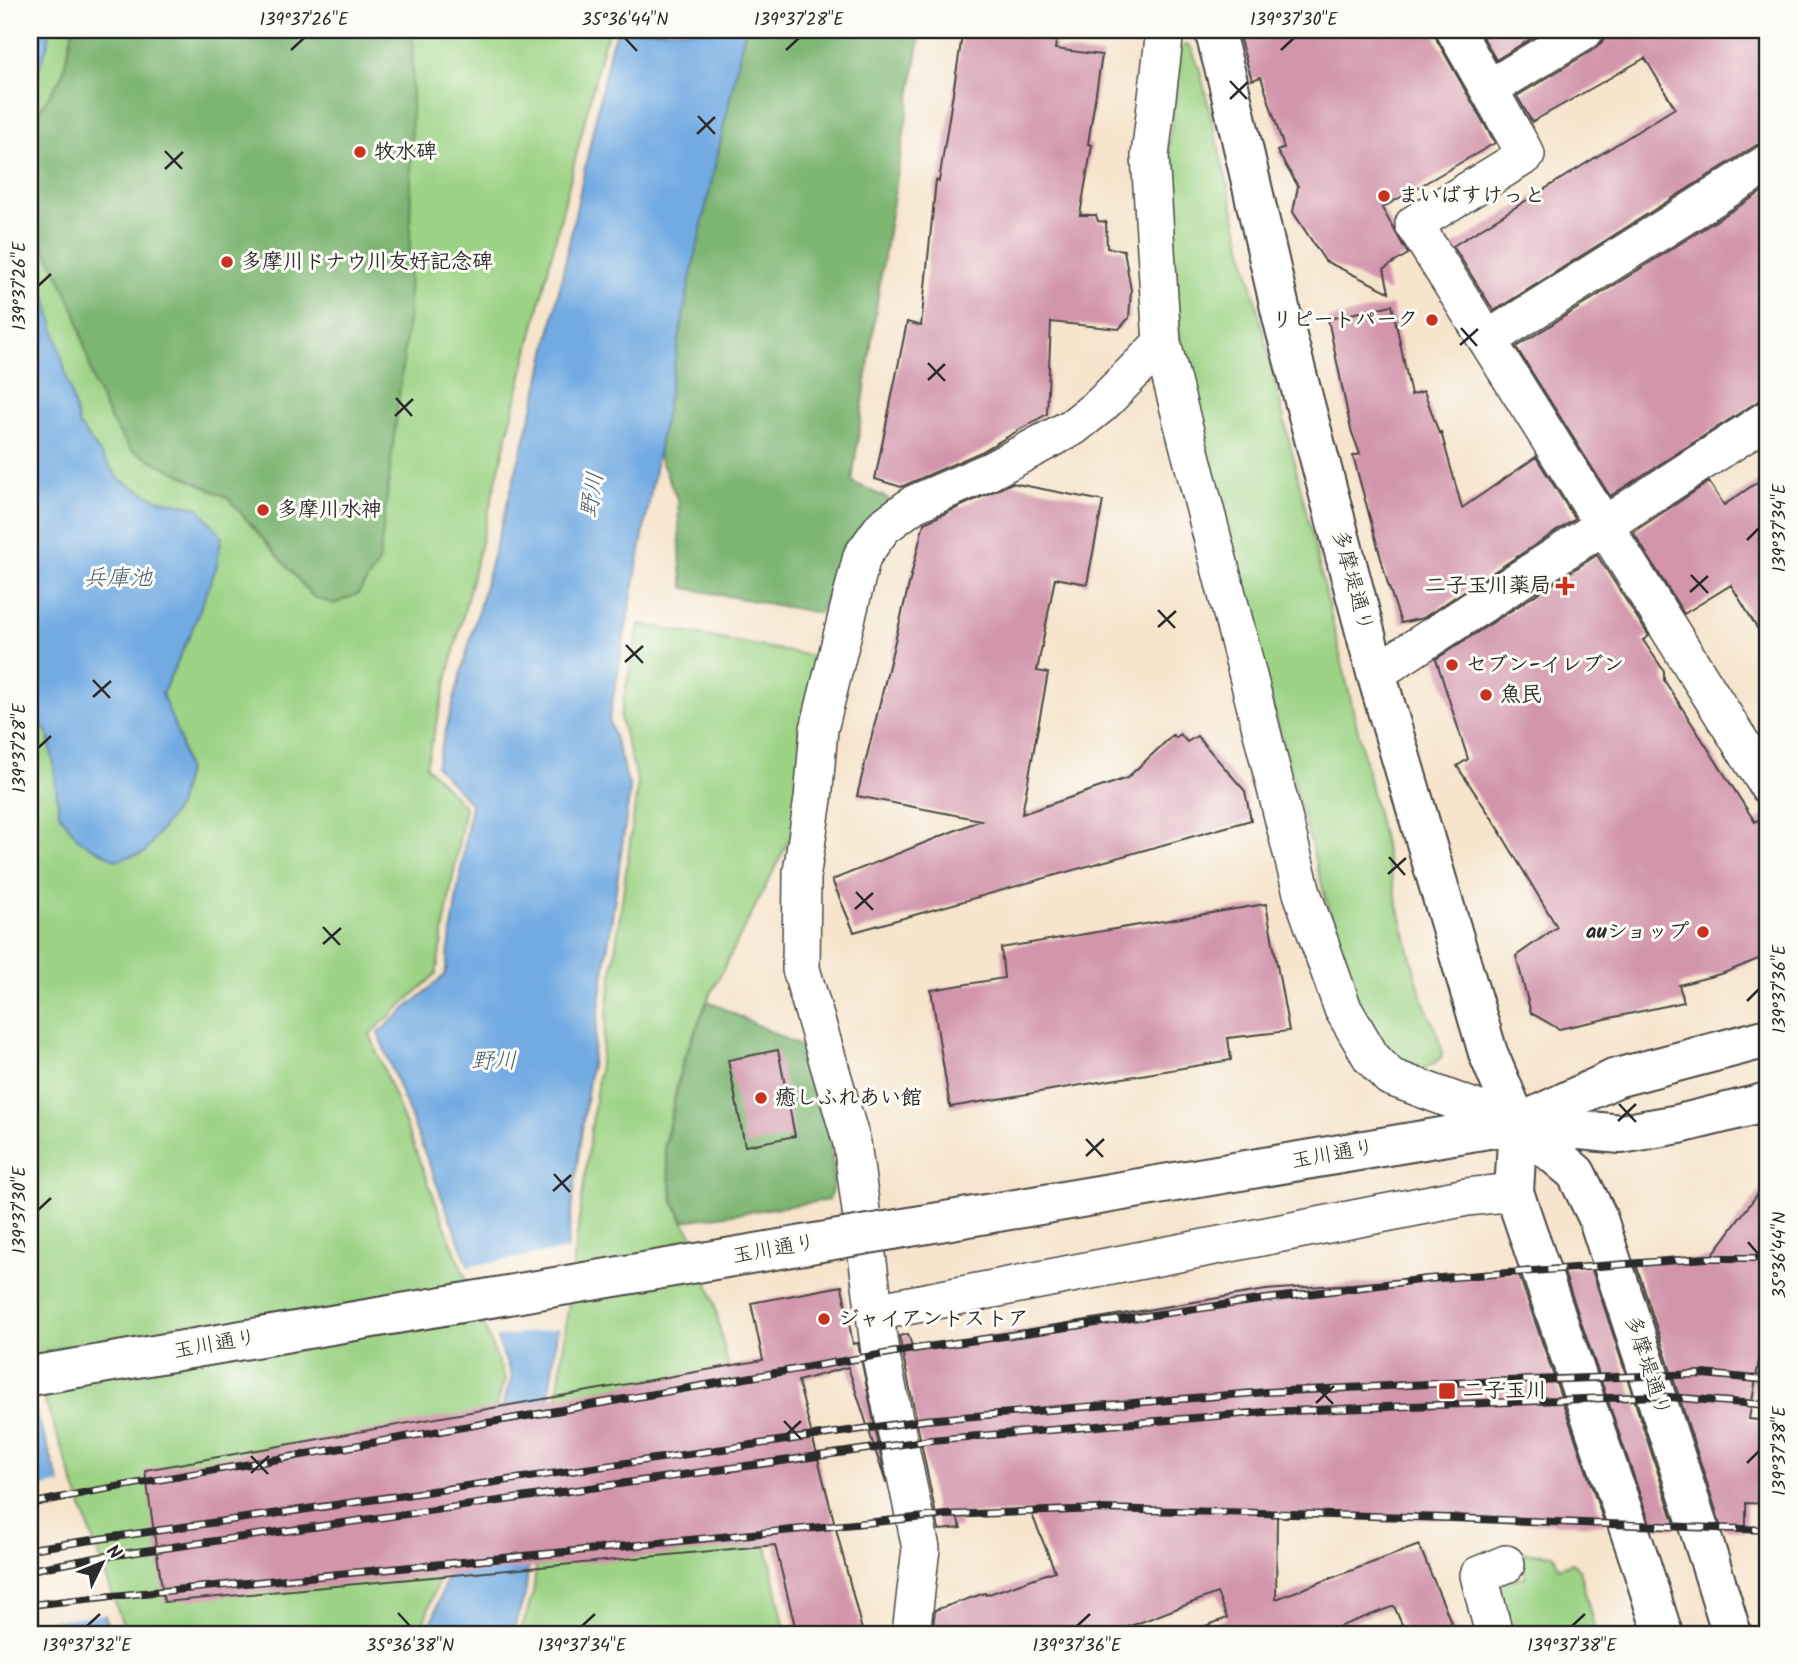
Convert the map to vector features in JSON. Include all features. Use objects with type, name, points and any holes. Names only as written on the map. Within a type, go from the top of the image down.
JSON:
[{"type":"main road","name":"多摩堤通り","points":[[1214,30],[1283,321],[1376,673],[1488,1053],[1518,1124],[1514,1192],[1640,1561],[1662,1634]]},
{"type":"main road","name":"玉川通り","points":[[1518,1124],[1616,1078],[1768,1038]]},
{"type":"main road","name":"玉川通り","points":[[30,1376],[1518,1124],[1621,1134],[1679,1124],[1768,1102]]},
{"type":"main road","name":"多摩堤通り","points":[[1518,1124],[1576,1173],[1597,1216],[1732,1634]]},
{"type":"street","points":[[1165,30],[1150,156],[1162,343],[1302,893],[1343,1009],[1371,1057],[1390,1077],[1518,1124]]},
{"type":"street","points":[[1455,30],[1526,155],[1414,224],[1768,786]]},
{"type":"street","points":[[1490,88],[1584,30]]},
{"type":"street","points":[[1488,340],[1768,163]]},
{"type":"street","points":[[911,1634],[921,1548],[880,1352],[852,1143],[801,969],[802,872],[813,799],[819,729],[862,556],[883,527],[914,504],[990,471],[1073,427],[1102,404],[1162,343]]},
{"type":"street","points":[[1376,673],[1768,419]]},
{"type":"street","points":[[875,1312],[1467,1197],[1514,1192]]},
{"type":"street","points":[[1494,1634],[1479,1575],[1506,1564]]},
{"type":"green space","points":[[30,30],[610,30],[603,46],[426,766],[465,807],[436,974],[370,1034],[505,1379],[420,1634],[126,1634],[30,1357]]},
{"type":"green space","points":[[73,30],[413,30],[409,312],[379,563],[358,594],[334,604],[313,597],[228,498],[131,450],[111,421],[94,384],[76,313],[30,223],[30,133],[40,109],[62,76]]},
{"type":"green space","points":[[745,30],[921,30],[880,281],[852,482],[891,500],[849,552],[819,613],[684,588],[678,501],[658,454],[690,279]]},
{"type":"green space","points":[[1188,45],[1200,71],[1407,943],[1422,997],[1440,1040],[1442,1056],[1425,1068],[1395,1061],[1357,1002],[1345,968],[1264,675],[1185,372],[1163,203],[1179,52],[1183,46]]},
{"type":"green space","points":[[639,624],[824,658],[807,805],[707,1001],[682,1062],[664,1147],[673,1202],[693,1236],[714,1302],[786,1634],[520,1634],[533,1593],[578,1227],[638,783],[620,718]]},
{"type":"green space","points":[[708,1001],[822,1057],[834,1182],[829,1200],[684,1221],[674,1201],[665,1147],[683,1063]]},
{"type":"green space","points":[[1518,1552],[1554,1555],[1559,1568],[1572,1563],[1579,1569],[1596,1634],[1509,1634],[1497,1583],[1526,1577]]},
{"type":"water","points":[[30,30],[49,30],[48,44],[30,92]]},
{"type":"water","name":"野川","points":[[618,30],[745,30],[690,279],[609,720],[630,789],[577,1165],[525,1595],[512,1634],[428,1634],[512,1377],[378,1033],[445,975],[471,804],[436,766],[538,390],[611,45]]},
{"type":"water","name":"兵庫池","points":[[30,262],[46,296],[79,425],[120,480],[159,500],[198,507],[222,537],[216,568],[190,635],[162,694],[180,739],[187,771],[178,806],[144,853],[116,860],[80,841],[59,813],[47,732],[30,716]]},
{"type":"water","points":[[30,1395],[111,1634],[30,1634]]},
{"type":"pier","points":[[570,1249],[561,1328],[493,1338],[466,1267]]},
{"type":"pier","points":[[63,1483],[108,1614],[30,1622],[30,1489]]},
{"type":"building","points":[[963,30],[1058,30],[1055,49],[1102,55],[1088,144],[1092,145],[1080,215],[1096,215],[1098,221],[1106,222],[1107,248],[1124,250],[1131,290],[1129,318],[1119,329],[1051,322],[1047,414],[981,452],[901,487],[875,479],[907,322],[921,326],[936,180],[939,181]]},
{"type":"building","points":[[1237,30],[1434,30],[1437,40],[1495,143],[1382,208],[1408,254],[1384,269],[1389,292],[1325,261],[1293,212],[1298,186],[1277,151],[1284,148],[1261,77],[1252,80]]},
{"type":"building","points":[[1479,30],[1545,30],[1496,60]]},
{"type":"building","points":[[1606,30],[1768,30],[1768,142],[1757,145],[1494,311],[1453,246],[1675,108],[1645,58],[1532,122],[1517,96],[1596,48],[1603,41]]},
{"type":"building","points":[[1768,188],[1768,395],[1610,496],[1516,347]]},
{"type":"building","points":[[1392,305],[1411,395],[1424,391],[1439,433],[1441,432],[1462,508],[1536,457],[1575,519],[1423,618],[1401,623],[1353,456],[1360,454],[1351,430],[1328,319]]},
{"type":"building","points":[[1768,475],[1768,646],[1731,585],[1684,614],[1633,532],[1709,482],[1724,505]]},
{"type":"building","points":[[1012,483],[1103,501],[1087,584],[1055,578],[1037,671],[1048,673],[1022,814],[1127,778],[1173,735],[1176,738],[1180,734],[1187,742],[1197,736],[1245,791],[1251,820],[854,932],[832,880],[981,820],[857,796],[924,523]]},
{"type":"building","points":[[1597,555],[1649,636],[1643,640],[1664,671],[1664,680],[1755,822],[1768,813],[1768,955],[1724,973],[1679,985],[1684,1002],[1559,1029],[1531,1013],[1516,956],[1557,927],[1501,832],[1457,766],[1468,759],[1436,659]]},
{"type":"building","points":[[1266,904],[1289,1031],[1228,1038],[1231,1060],[950,1107],[931,990],[1004,978],[1001,948]]},
{"type":"building","name":"癒しふれあい館","points":[[778,1050],[795,1136],[745,1146],[728,1060]]},
{"type":"building","points":[[1768,1180],[1768,1349],[1761,1349],[1749,1419],[1768,1421],[1768,1504],[1746,1503],[1746,1530],[1722,1529],[1636,1264],[1710,1258]]},
{"type":"building","points":[[1591,1267],[1676,1528],[1651,1527],[1563,1269]]},
{"type":"building","points":[[1518,1272],[1605,1525],[1277,1515],[1276,1599],[1419,1545],[1456,1634],[1406,1634],[1394,1606],[1320,1634],[1192,1634],[1192,1631],[1227,1618],[1217,1593],[1110,1634],[932,1634],[935,1610],[1055,1571],[1031,1512],[956,1515],[961,1528],[939,1530],[899,1336],[908,1334],[913,1349],[1266,1290]]},
{"type":"building","points":[[842,1286],[853,1344],[858,1343],[886,1483],[848,1367],[798,1381],[863,1634],[797,1634],[775,1545],[164,1602],[145,1470],[763,1360],[751,1303]]},
{"type":"railway","points":[[30,1504],[913,1349],[1266,1299],[1427,1279],[1707,1258],[1768,1258]]},
{"type":"railway","points":[[30,1549],[925,1420],[1266,1392],[1449,1383],[1703,1374],[1768,1380]]},
{"type":"railway","points":[[30,1570],[101,1557],[931,1440],[1265,1412],[1657,1396],[1768,1405]]},
{"type":"railway","points":[[30,1605],[946,1515],[1101,1509],[1768,1530]]},
{"type":"place","name":"牧水碑","points":[[360,152]]},
{"type":"place","name":"まいばすけっと","points":[[1384,196]]},
{"type":"place","name":"多摩川ドナウ川友好記念碑","points":[[227,262]]},
{"type":"place","name":"リピートパーク","points":[[1432,320]]},
{"type":"place","name":"多摩川水神","points":[[263,510]]},
{"type":"place","name":"二子玉川薬局","points":[[1565,586]]},
{"type":"place","name":"セブン-イレブン","points":[[1452,665]]},
{"type":"place","name":"魚民","points":[[1486,695]]},
{"type":"place","name":"auショップ","points":[[1703,932]]},
{"type":"place","name":"癒しふれあい館","points":[[761,1098]]},
{"type":"place","name":"ジャイアントストア","points":[[824,1319]]},
{"type":"place","name":"二子玉川","points":[[1447,1391]]}]
